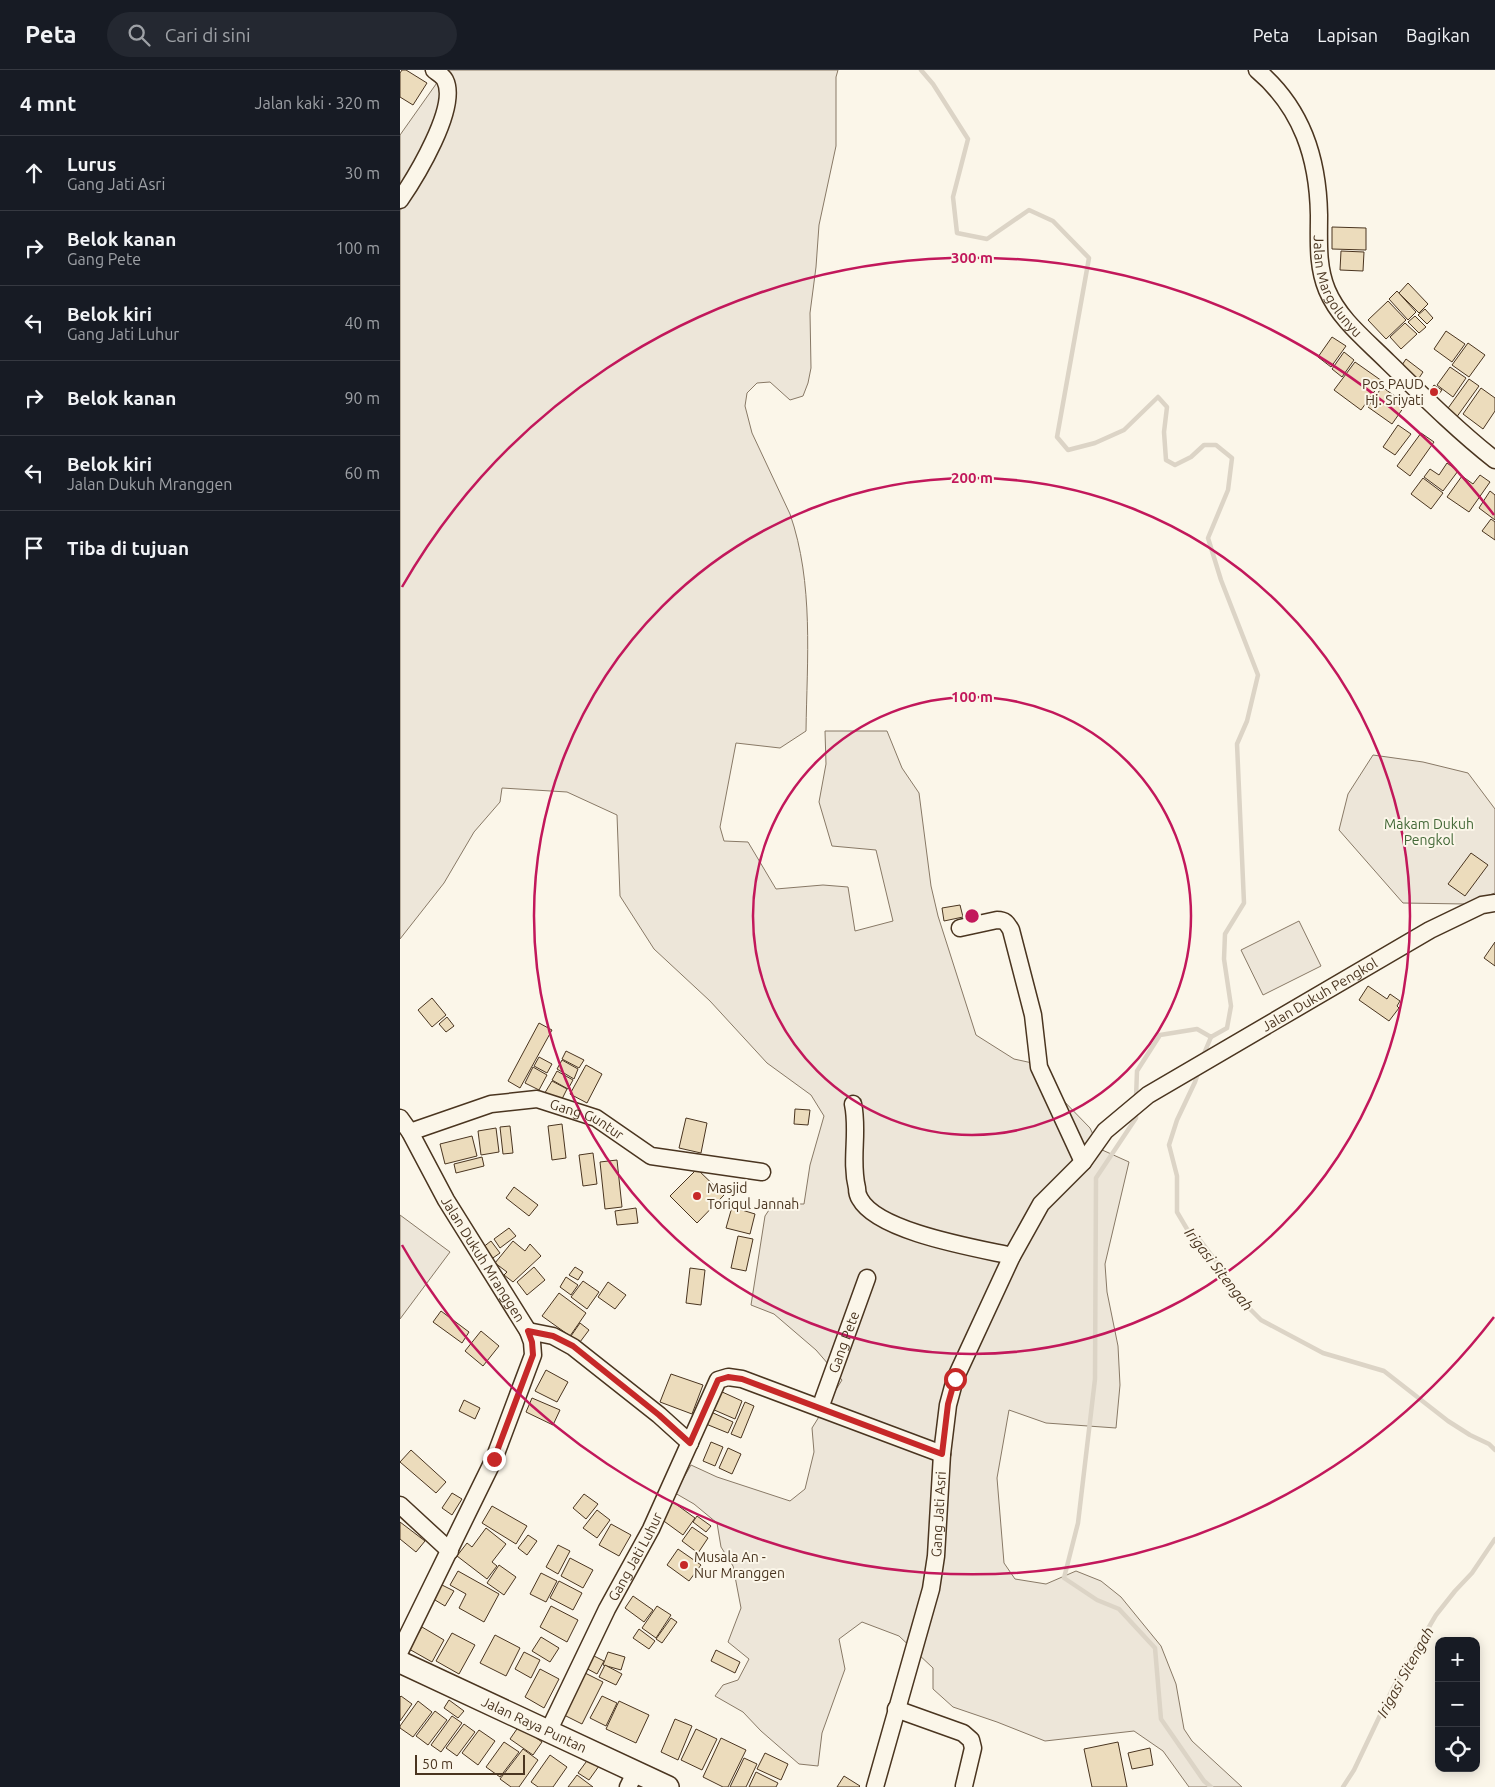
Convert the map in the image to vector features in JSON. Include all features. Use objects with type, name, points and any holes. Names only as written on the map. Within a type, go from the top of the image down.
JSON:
[{"type":"main road","name":"Jalan Raya Puntan","points":[[400,1662],[548,1732],[632,1779],[668,1787]]},
{"type":"street","points":[[400,200],[431,148],[445,106],[446,82],[434,70]]},
{"type":"street","name":"Jalan Margolunyu","points":[[1257,70],[1275,86],[1288,103],[1304,133],[1310,150],[1317,184],[1320,265],[1328,291],[1335,305],[1358,332],[1418,391],[1495,460]]},
{"type":"street","points":[[1489,904],[1495,916]]},
{"type":"street","name":"Jalan Dukuh Pengkol","points":[[1130,1110],[1148,1095],[1430,930],[1489,904]]},
{"type":"street","points":[[960,928],[1002,920],[1011,930],[1033,1015],[1039,1067],[1083,1162]]},
{"type":"street","name":"Gang Guntur","points":[[410,1132],[491,1104],[537,1099],[596,1118],[651,1156],[762,1172]]},
{"type":"street","points":[[854,1104],[856,1118],[853,1164],[856,1187],[860,1199],[868,1209],[882,1218],[914,1232],[1012,1256]]},
{"type":"street","name":"Gang Jati Asri","points":[[875,1787],[931,1589],[936,1556],[942,1454],[948,1404],[955,1379],[1012,1256],[1041,1204],[1083,1162],[1105,1131],[1130,1110]]},
{"type":"street","name":"Jalan Dukuh Mranggen","points":[[400,1118],[410,1132],[446,1200],[528,1331],[532,1342],[533,1355],[494,1459],[400,1651]]},
{"type":"street","name":"Gang Pete","points":[[820,1408],[867,1278]]},
{"type":"street","points":[[528,1331],[553,1336],[573,1346],[659,1415],[690,1443]]},
{"type":"street","name":"Gang Jati Luhur","points":[[548,1732],[607,1609],[652,1529],[718,1380],[728,1377],[742,1379],[820,1408]]},
{"type":"street","points":[[820,1408],[942,1454]]},
{"type":"street","points":[[400,1504],[450,1550]]},
{"type":"street","points":[[896,1709],[963,1732],[971,1740],[973,1748],[964,1786]]},
{"type":"green space","points":[[446,70],[838,70],[836,77],[836,146],[819,225],[810,313],[811,368],[808,383],[803,396],[790,400],[770,382],[757,383],[747,393],[745,406],[752,433],[790,514],[798,540],[806,594],[808,649],[806,731],[780,748],[736,743],[720,827],[724,841],[748,842],[776,889],[823,885],[848,887],[855,931],[893,921],[876,850],[832,846],[819,802],[826,764],[825,731],[887,731],[902,768],[919,793],[931,886],[938,916],[976,1035],[1014,1059],[1046,1066],[1057,1094],[1090,1128],[1100,1149],[1129,1162],[1105,1264],[1107,1292],[1118,1346],[1120,1385],[1116,1428],[1046,1423],[1009,1410],[997,1478],[1004,1563],[1015,1579],[1046,1584],[1076,1571],[1101,1581],[1121,1597],[1161,1646],[1176,1684],[1184,1729],[1192,1741],[1242,1787],[1189,1787],[1163,1751],[1134,1731],[1045,1741],[953,1707],[933,1689],[933,1668],[899,1636],[862,1622],[839,1639],[845,1669],[822,1733],[818,1766],[799,1764],[761,1731],[743,1712],[715,1696],[723,1685],[738,1680],[749,1659],[728,1642],[741,1608],[733,1566],[721,1547],[717,1523],[694,1504],[675,1493],[691,1465],[717,1477],[790,1501],[805,1489],[814,1452],[812,1428],[842,1380],[816,1350],[774,1314],[751,1305],[765,1216],[773,1204],[804,1204],[810,1165],[824,1116],[811,1095],[767,1063],[710,1001],[654,949],[620,896],[617,815],[567,792],[502,788],[500,802],[474,832],[444,883],[400,939],[400,135]]},
{"type":"green space","name":"Makam Dukuh Pengkol","points":[[1373,755],[1423,762],[1468,773],[1495,809],[1495,893],[1465,904],[1403,903],[1339,830],[1348,794]]},
{"type":"green space","points":[[1299,921],[1321,966],[1263,995],[1241,950]]},
{"type":"green space","points":[[400,1215],[450,1252],[400,1319]]},
{"type":"building","points":[[402,70],[406,70],[427,83],[413,105],[400,97],[400,73]]},
{"type":"building","points":[[1332,227],[1366,228],[1366,250],[1332,249]]},
{"type":"building","points":[[1341,251],[1364,252],[1363,271],[1340,270]]},
{"type":"building","points":[[1408,283],[1428,304],[1419,313],[1399,293]]},
{"type":"building","points":[[1397,291],[1416,312],[1408,320],[1389,299]]},
{"type":"building","points":[[1388,301],[1406,320],[1386,339],[1368,320]]},
{"type":"building","points":[[1425,309],[1433,318],[1427,324],[1418,315]]},
{"type":"building","points":[[1415,316],[1426,327],[1419,333],[1408,322]]},
{"type":"building","points":[[1405,323],[1417,334],[1401,349],[1390,337]]},
{"type":"building","points":[[1446,331],[1465,344],[1452,362],[1434,349]]},
{"type":"building","points":[[1332,337],[1346,346],[1331,367],[1318,357]]},
{"type":"building","points":[[1468,343],[1485,355],[1469,377],[1452,365]]},
{"type":"building","points":[[1344,352],[1354,360],[1342,377],[1332,369]]},
{"type":"building","points":[[1406,359],[1423,372],[1417,381],[1400,368]]},
{"type":"building","points":[[1355,362],[1382,381],[1361,410],[1334,390]]},
{"type":"building","points":[[1450,367],[1466,378],[1453,397],[1437,385]]},
{"type":"building","points":[[1469,379],[1479,386],[1456,418],[1446,411]]},
{"type":"building","name":"Pos PAUD Hj. Sriyati","points":[[1434,385],[1442,390],[1434,400],[1427,395]]},
{"type":"building","points":[[1382,387],[1406,404],[1392,424],[1368,407]]},
{"type":"building","points":[[1481,388],[1495,398],[1495,411],[1483,429],[1463,414]]},
{"type":"building","points":[[1398,425],[1411,434],[1395,455],[1383,447]]},
{"type":"building","points":[[1421,433],[1434,442],[1410,476],[1397,466]]},
{"type":"building","points":[[1447,463],[1458,471],[1443,491],[1424,477],[1430,469],[1439,475]]},
{"type":"building","points":[[1480,475],[1490,482],[1469,512],[1447,497],[1462,476],[1473,484]]},
{"type":"building","points":[[1423,478],[1443,493],[1431,509],[1411,494]]},
{"type":"building","points":[[1490,491],[1495,495],[1495,520],[1479,508]]},
{"type":"building","points":[[1491,519],[1495,522],[1495,540],[1482,531]]},
{"type":"building","points":[[1471,853],[1488,865],[1465,896],[1448,884]]},
{"type":"building","points":[[960,905],[963,917],[944,921],[942,908]]},
{"type":"building","points":[[1495,942],[1495,966],[1484,958]]},
{"type":"building","points":[[1368,986],[1387,999],[1390,994],[1400,1001],[1397,1006],[1399,1008],[1389,1021],[1359,1000]]},
{"type":"building","points":[[432,998],[446,1015],[432,1027],[418,1010]]},
{"type":"building","points":[[447,1017],[454,1026],[446,1032],[439,1024]]},
{"type":"building","points":[[539,1023],[552,1030],[520,1088],[508,1081]]},
{"type":"building","points":[[566,1051],[584,1060],[579,1068],[562,1059]]},
{"type":"building","points":[[539,1057],[552,1064],[547,1073],[534,1066]]},
{"type":"building","points":[[562,1060],[578,1069],[574,1079],[557,1069]]},
{"type":"building","points":[[586,1065],[602,1074],[587,1103],[570,1094]]},
{"type":"building","points":[[533,1067],[547,1075],[539,1090],[525,1083]]},
{"type":"building","points":[[557,1071],[573,1080],[568,1089],[552,1080]]},
{"type":"building","points":[[552,1081],[567,1089],[559,1105],[543,1096]]},
{"type":"building","points":[[795,1109],[810,1110],[808,1125],[794,1124]]},
{"type":"building","points":[[686,1118],[707,1123],[701,1153],[679,1148]]},
{"type":"building","points":[[562,1124],[566,1158],[552,1160],[548,1126]]},
{"type":"building","points":[[510,1126],[513,1153],[503,1154],[500,1127]]},
{"type":"building","points":[[496,1128],[499,1152],[481,1155],[478,1131]]},
{"type":"building","points":[[472,1136],[477,1156],[445,1164],[440,1144]]},
{"type":"building","points":[[593,1153],[597,1184],[583,1186],[579,1155]]},
{"type":"building","points":[[482,1157],[484,1166],[456,1173],[454,1164]]},
{"type":"building","points":[[617,1160],[622,1207],[605,1209],[600,1162]]},
{"type":"building","name":"Masjid Toriqul Jannah","points":[[697,1169],[724,1195],[697,1223],[670,1196]]},
{"type":"building","points":[[514,1187],[538,1205],[529,1216],[506,1198]]},
{"type":"building","points":[[732,1207],[755,1214],[750,1234],[726,1228]]},
{"type":"building","points":[[636,1208],[638,1223],[617,1225],[615,1211]]},
{"type":"building","points":[[509,1228],[516,1236],[500,1248],[494,1239]]},
{"type":"building","points":[[738,1236],[753,1239],[746,1271],[731,1268]]},
{"type":"building","points":[[491,1241],[500,1253],[490,1260],[482,1248]]},
{"type":"building","points":[[513,1241],[525,1251],[530,1244],[541,1256],[513,1282],[504,1275],[507,1272],[495,1263]]},
{"type":"building","points":[[534,1267],[545,1280],[527,1295],[517,1282]]},
{"type":"building","points":[[575,1267],[583,1272],[578,1280],[569,1275]]},
{"type":"building","points":[[690,1268],[705,1270],[701,1305],[686,1303]]},
{"type":"building","points":[[566,1277],[578,1285],[571,1295],[560,1287]]},
{"type":"building","points":[[583,1281],[599,1292],[587,1309],[571,1297]]},
{"type":"building","points":[[608,1282],[626,1295],[615,1309],[598,1297]]},
{"type":"building","points":[[559,1293],[586,1313],[570,1336],[542,1316]]},
{"type":"building","points":[[441,1311],[469,1332],[462,1343],[433,1322]]},
{"type":"building","points":[[580,1323],[589,1330],[580,1342],[571,1336]]},
{"type":"building","points":[[481,1331],[499,1346],[483,1366],[465,1351]]},
{"type":"building","points":[[546,1370],[568,1382],[557,1402],[535,1391]]},
{"type":"building","points":[[671,1374],[703,1385],[692,1414],[660,1402]]},
{"type":"building","points":[[720,1391],[742,1401],[735,1419],[712,1409]]},
{"type":"building","points":[[532,1398],[560,1410],[553,1425],[526,1412]]},
{"type":"building","points":[[464,1400],[480,1408],[475,1419],[459,1411]]},
{"type":"building","points":[[745,1402],[754,1406],[741,1438],[731,1434]]},
{"type":"building","points":[[711,1412],[733,1422],[728,1433],[706,1424]]},
{"type":"building","points":[[711,1442],[723,1447],[715,1466],[703,1461]]},
{"type":"building","points":[[728,1448],[741,1454],[732,1474],[719,1468]]},
{"type":"building","points":[[411,1450],[446,1482],[436,1493],[400,1462]]},
{"type":"building","points":[[452,1493],[462,1499],[452,1515],[442,1508]]},
{"type":"building","points":[[584,1494],[598,1504],[586,1519],[573,1508]]},
{"type":"building","points":[[673,1502],[695,1518],[683,1535],[661,1519]]},
{"type":"building","points":[[492,1506],[527,1526],[516,1544],[482,1523]]},
{"type":"building","points":[[597,1510],[610,1520],[597,1538],[583,1528]]},
{"type":"building","points":[[697,1516],[711,1526],[706,1532],[693,1522]]},
{"type":"building","points":[[400,1522],[425,1541],[416,1552],[400,1539]]},
{"type":"building","points":[[611,1524],[631,1535],[619,1556],[599,1545]]},
{"type":"building","points":[[692,1527],[708,1538],[698,1553],[682,1541]]},
{"type":"building","points":[[486,1528],[506,1544],[492,1562],[497,1566],[487,1579],[457,1556],[467,1543],[472,1547]]},
{"type":"building","points":[[528,1535],[537,1541],[527,1555],[518,1548]]},
{"type":"building","points":[[558,1545],[570,1551],[558,1574],[546,1567]]},
{"type":"building","name":"Musala An - Nur Mranggen","points":[[678,1549],[701,1565],[689,1581],[667,1565]]},
{"type":"building","points":[[570,1558],[593,1570],[583,1588],[561,1576]]},
{"type":"building","points":[[499,1565],[516,1577],[504,1595],[487,1583]]},
{"type":"building","points":[[458,1571],[499,1594],[484,1622],[459,1608],[466,1594],[450,1585]]},
{"type":"building","points":[[541,1573],[557,1581],[546,1602],[530,1594]]},
{"type":"building","points":[[559,1581],[582,1593],[573,1610],[550,1598]]},
{"type":"building","points":[[438,1583],[454,1591],[445,1606],[430,1597]]},
{"type":"building","points":[[633,1596],[653,1610],[644,1622],[625,1608]]},
{"type":"building","points":[[551,1606],[578,1620],[567,1642],[540,1627]]},
{"type":"building","points":[[657,1606],[671,1615],[656,1638],[642,1628]]},
{"type":"building","points":[[671,1618],[677,1622],[662,1643],[656,1639]]},
{"type":"building","points":[[422,1627],[444,1640],[432,1662],[409,1649]]},
{"type":"building","points":[[639,1629],[655,1641],[649,1649],[633,1638]]},
{"type":"building","points":[[452,1633],[475,1645],[459,1674],[436,1661]]},
{"type":"building","points":[[495,1635],[520,1648],[506,1676],[480,1663]]},
{"type":"building","points":[[541,1637],[559,1648],[550,1662],[532,1651]]},
{"type":"building","points":[[716,1650],[740,1662],[735,1673],[711,1661]]},
{"type":"building","points":[[524,1652],[540,1660],[531,1678],[515,1669]]},
{"type":"building","points":[[608,1652],[625,1657],[621,1670],[603,1665]]},
{"type":"building","points":[[588,1653],[604,1661],[597,1674],[582,1666]]},
{"type":"building","points":[[605,1665],[622,1674],[616,1685],[599,1677]]},
{"type":"building","points":[[540,1669],[559,1679],[544,1708],[525,1697]]},
{"type":"building","points":[[581,1671],[603,1682],[582,1724],[560,1713]]},
{"type":"building","points":[[602,1696],[617,1703],[606,1726],[590,1718]]},
{"type":"building","points":[[400,1697],[412,1704],[400,1721]]},
{"type":"building","points":[[449,1700],[464,1711],[458,1718],[444,1708]]},
{"type":"building","points":[[418,1701],[432,1712],[413,1737],[400,1728],[400,1726]]},
{"type":"building","points":[[619,1701],[649,1715],[636,1743],[606,1729]]},
{"type":"building","points":[[435,1711],[447,1720],[428,1745],[416,1736]]},
{"type":"building","points":[[452,1716],[462,1723],[441,1752],[431,1745]]},
{"type":"building","points":[[675,1719],[692,1726],[678,1760],[661,1752]]},
{"type":"building","points":[[464,1724],[475,1732],[457,1756],[446,1748]]},
{"type":"building","points":[[519,1726],[542,1742],[533,1755],[510,1739]]},
{"type":"building","points":[[696,1729],[717,1739],[702,1770],[681,1760]]},
{"type":"building","points":[[479,1730],[495,1741],[478,1765],[462,1753]]},
{"type":"building","points":[[721,1738],[746,1750],[728,1787],[723,1787],[703,1777]]},
{"type":"building","points":[[504,1742],[519,1752],[500,1777],[486,1767]]},
{"type":"building","points":[[1118,1742],[1127,1787],[1092,1787],[1084,1749]]},
{"type":"building","points":[[1150,1748],[1153,1765],[1132,1769],[1128,1753]]},
{"type":"building","points":[[523,1749],[538,1760],[519,1787],[511,1787],[500,1779]]},
{"type":"building","points":[[765,1753],[788,1764],[781,1780],[757,1769]]},
{"type":"building","points":[[550,1755],[567,1767],[553,1787],[538,1787],[531,1782]]},
{"type":"building","points":[[589,1758],[599,1766],[589,1780],[578,1773]]},
{"type":"building","points":[[744,1758],[757,1764],[746,1787],[730,1787]]},
{"type":"building","points":[[756,1772],[778,1783],[776,1787],[749,1787]]},
{"type":"building","points":[[577,1775],[593,1787],[568,1787]]},
{"type":"building","points":[[844,1776],[860,1786],[837,1787]]},
{"type":"waterway","points":[[921,70],[933,84],[968,139],[953,197],[957,233],[987,239],[1029,210],[1053,221],[1089,258],[1057,437],[1068,450],[1095,443],[1124,430],[1158,397],[1167,407],[1164,432],[1166,460],[1175,465],[1191,457],[1204,445],[1216,445],[1232,458],[1228,490],[1208,538],[1221,580],[1258,675],[1247,721],[1237,744],[1244,903],[1225,934],[1224,959],[1231,1006],[1227,1028],[1211,1037],[1197,1029],[1160,1035],[1137,1071],[1136,1098]]},
{"type":"waterway","name":"Irigasi Sitengah","points":[[1203,1056],[1211,1037]]},
{"type":"waterway","name":"Irigasi Sitengah","points":[[1198,1073],[1177,1120],[1169,1145],[1177,1176],[1177,1212],[1187,1229],[1200,1240],[1218,1264],[1233,1292],[1261,1320],[1323,1353],[1384,1371],[1448,1421],[1489,1444],[1495,1450]]},
{"type":"waterway","points":[[1136,1110],[1136,1118],[1096,1178],[1095,1379],[1078,1523],[1064,1578],[1097,1600],[1119,1609],[1155,1648],[1161,1719],[1204,1781],[1211,1787]]},
{"type":"waterway","name":"Irigasi Sitengah","points":[[1343,1787],[1354,1770],[1393,1688],[1436,1615],[1472,1573],[1495,1539]]},
{"type":"place","name":"Pos PAUD Hj. Sriyati","points":[[1434,392]]},
{"type":"place","name":"Masjid Toriqul Jannah","points":[[697,1196]]},
{"type":"place","name":"Musala An - Nur Mranggen","points":[[684,1565]]},
{"type":"route","points":[[494,1459],[533,1355],[532,1342],[528,1331],[553,1336],[573,1346],[659,1415],[690,1443],[718,1380],[728,1377],[742,1379],[793,1397],[942,1454],[948,1404],[955,1379]]}]
